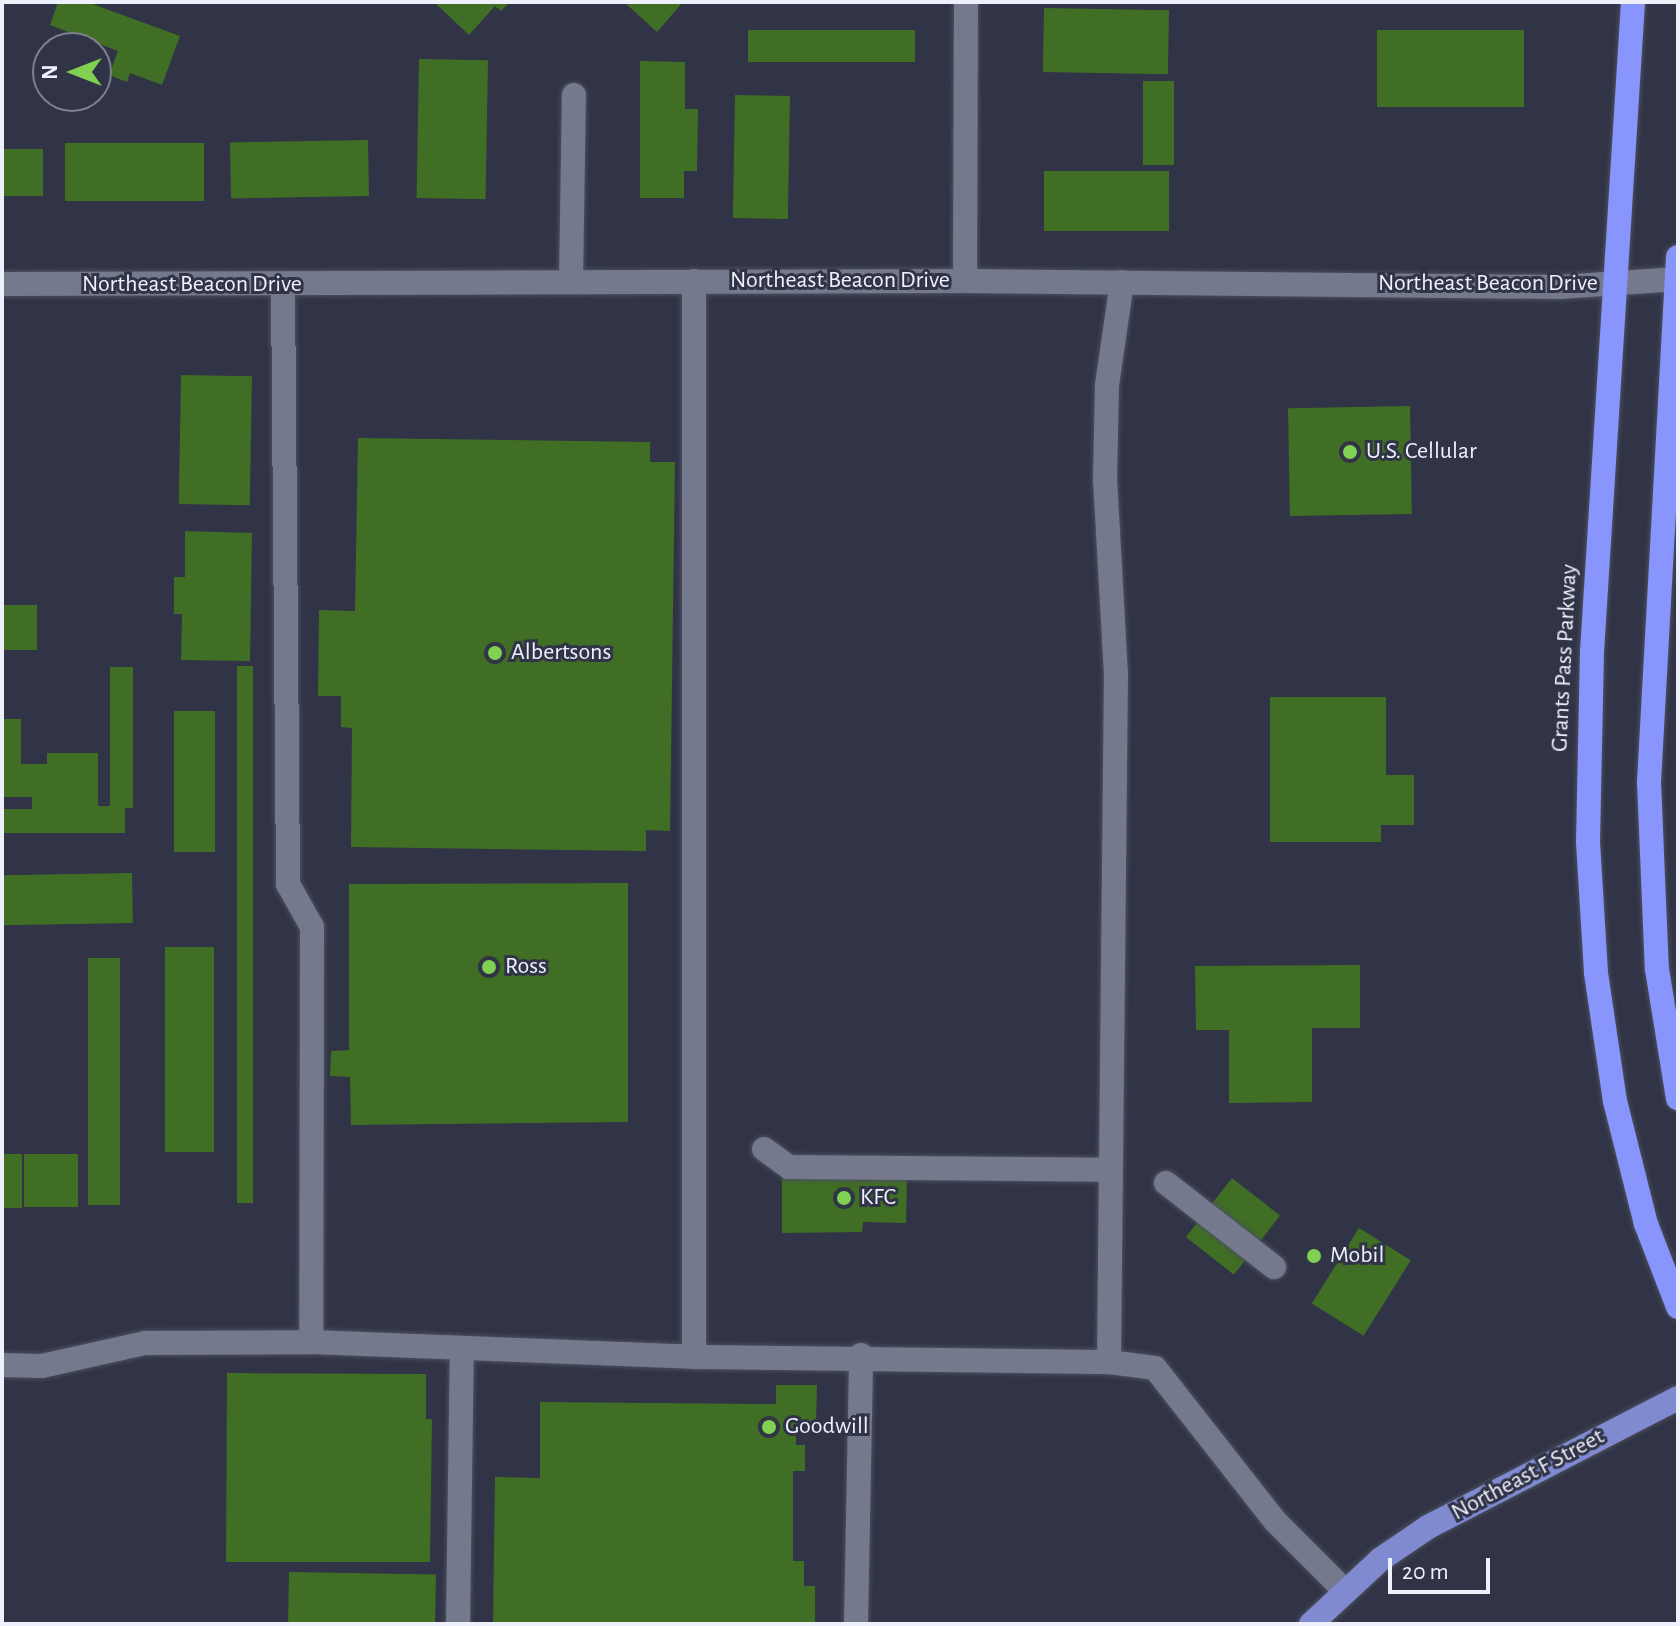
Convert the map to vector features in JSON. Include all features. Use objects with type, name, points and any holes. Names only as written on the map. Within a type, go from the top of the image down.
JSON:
[{"type":"highway","name":"Grants Pass Parkway","points":[[1633,2],[1592,665],[1591,908],[1615,1101],[1646,1224],[1678,1307]]},
{"type":"highway","points":[[1678,272],[1649,782],[1657,969],[1678,1098]]},
{"type":"main road","name":"Northeast F Street","points":[[1311,1624],[1345,1591],[1428,1527],[1678,1398]]},
{"type":"street","points":[[965,281],[966,2]]},
{"type":"street","points":[[571,281],[574,95]]},
{"type":"street","name":"Northeast Beacon Drive","points":[[2,284],[283,285],[571,281],[1615,283],[1678,272]]},
{"type":"street","points":[[694,281],[694,1357]]},
{"type":"street","points":[[1109,1362],[1108,1170],[1116,675],[1105,480],[1107,385],[1122,282]]},
{"type":"street","points":[[283,285],[288,884],[312,927],[311,1342]]},
{"type":"street","points":[[764,1149],[789,1167],[1108,1170]]},
{"type":"street","points":[[1166,1183],[1274,1267]]},
{"type":"street","points":[[2,1365],[42,1366],[145,1343],[311,1342],[694,1357],[861,1355],[1109,1362],[1155,1368],[1275,1521],[1345,1591]]},
{"type":"street","points":[[458,1624],[462,1348]]},
{"type":"street","points":[[856,1624],[861,1355]]},
{"type":"building","points":[[58,2],[87,2],[180,36],[162,85],[130,73],[127,82],[112,76],[118,51],[112,49],[112,32],[68,32],[50,25]]},
{"type":"building","points":[[434,2],[510,2],[501,11],[495,6],[469,35]]},
{"type":"building","points":[[624,2],[683,2],[657,32]]},
{"type":"building","points":[[1044,8],[1169,10],[1168,74],[1043,72]]},
{"type":"building","points":[[748,30],[915,30],[915,62],[748,62]]},
{"type":"building","points":[[1377,30],[1524,30],[1524,107],[1377,107]]},
{"type":"building","points":[[419,59],[488,60],[486,199],[417,198]]},
{"type":"building","points":[[640,61],[685,62],[685,109],[698,109],[697,171],[684,171],[684,198],[640,198]]},
{"type":"building","points":[[1143,81],[1174,81],[1174,165],[1143,165]]},
{"type":"building","points":[[735,95],[790,96],[788,219],[733,218]]},
{"type":"building","points":[[368,140],[369,196],[231,198],[230,142]]},
{"type":"building","points":[[65,143],[204,143],[204,201],[65,201]]},
{"type":"building","points":[[2,149],[43,149],[43,196],[2,196]]},
{"type":"building","points":[[1044,171],[1169,171],[1169,231],[1044,231]]},
{"type":"building","points":[[181,375],[252,376],[250,505],[179,504]]},
{"type":"building","points":[[1410,406],[1412,514],[1290,516],[1288,408]]},
{"type":"building","name":"Albertsons","points":[[358,438],[650,442],[650,462],[675,462],[670,831],[646,830],[646,851],[351,847],[352,728],[341,727],[341,696],[318,696],[319,610],[355,611]]},
{"type":"building","points":[[185,531],[252,533],[250,661],[181,660],[182,614],[174,614],[174,577],[185,577]]},
{"type":"building","points":[[2,605],[37,605],[37,650],[2,650]]},
{"type":"building","points":[[237,666],[253,666],[253,1203],[237,1203]]},
{"type":"building","points":[[110,667],[133,667],[133,808],[125,808],[125,833],[2,833],[2,809],[32,809],[32,797],[2,797],[2,719],[21,719],[21,764],[47,764],[47,753],[98,753],[98,806],[110,806]]},
{"type":"building","points":[[1270,697],[1386,697],[1386,775],[1414,775],[1414,825],[1381,825],[1381,842],[1270,842]]},
{"type":"building","points":[[174,711],[215,711],[215,852],[174,852]]},
{"type":"building","points":[[132,873],[133,923],[3,925],[2,875]]},
{"type":"building","name":"Ross","points":[[628,883],[628,1122],[351,1125],[350,1077],[330,1076],[331,1051],[349,1050],[349,884]]},
{"type":"building","points":[[165,947],[214,947],[214,1152],[165,1152]]},
{"type":"building","points":[[88,958],[120,958],[120,1205],[88,1205]]},
{"type":"building","points":[[1360,965],[1360,1028],[1312,1028],[1312,1102],[1229,1103],[1229,1030],[1196,1030],[1195,966]]},
{"type":"building","points":[[2,1154],[22,1154],[22,1208],[2,1208]]},
{"type":"building","points":[[24,1154],[78,1154],[78,1207],[24,1207]]},
{"type":"building","name":"KFC","points":[[782,1172],[907,1174],[906,1223],[863,1222],[862,1232],[782,1233]]},
{"type":"building","points":[[1232,1178],[1280,1216],[1234,1275],[1186,1237]]},
{"type":"building","points":[[1359,1228],[1411,1260],[1364,1336],[1312,1303]]},
{"type":"building","points":[[227,1373],[426,1374],[426,1419],[432,1419],[430,1562],[226,1562]]},
{"type":"building","points":[[776,1385],[817,1385],[816,1425],[796,1425],[796,1445],[805,1445],[805,1471],[793,1471],[793,1561],[804,1561],[804,1586],[815,1586],[815,1624],[493,1624],[495,1477],[540,1478],[540,1402],[776,1404]]},
{"type":"building","points":[[289,1572],[436,1575],[435,1624],[288,1624]]},
{"type":"place","name":"U.S. Cellular","points":[[1350,452]]},
{"type":"place","name":"Albertsons","points":[[495,653]]},
{"type":"place","name":"Ross","points":[[489,967]]},
{"type":"place","name":"KFC","points":[[844,1198]]},
{"type":"place","name":"Mobil","points":[[1314,1256]]},
{"type":"place","name":"Goodwill","points":[[769,1427]]}]
